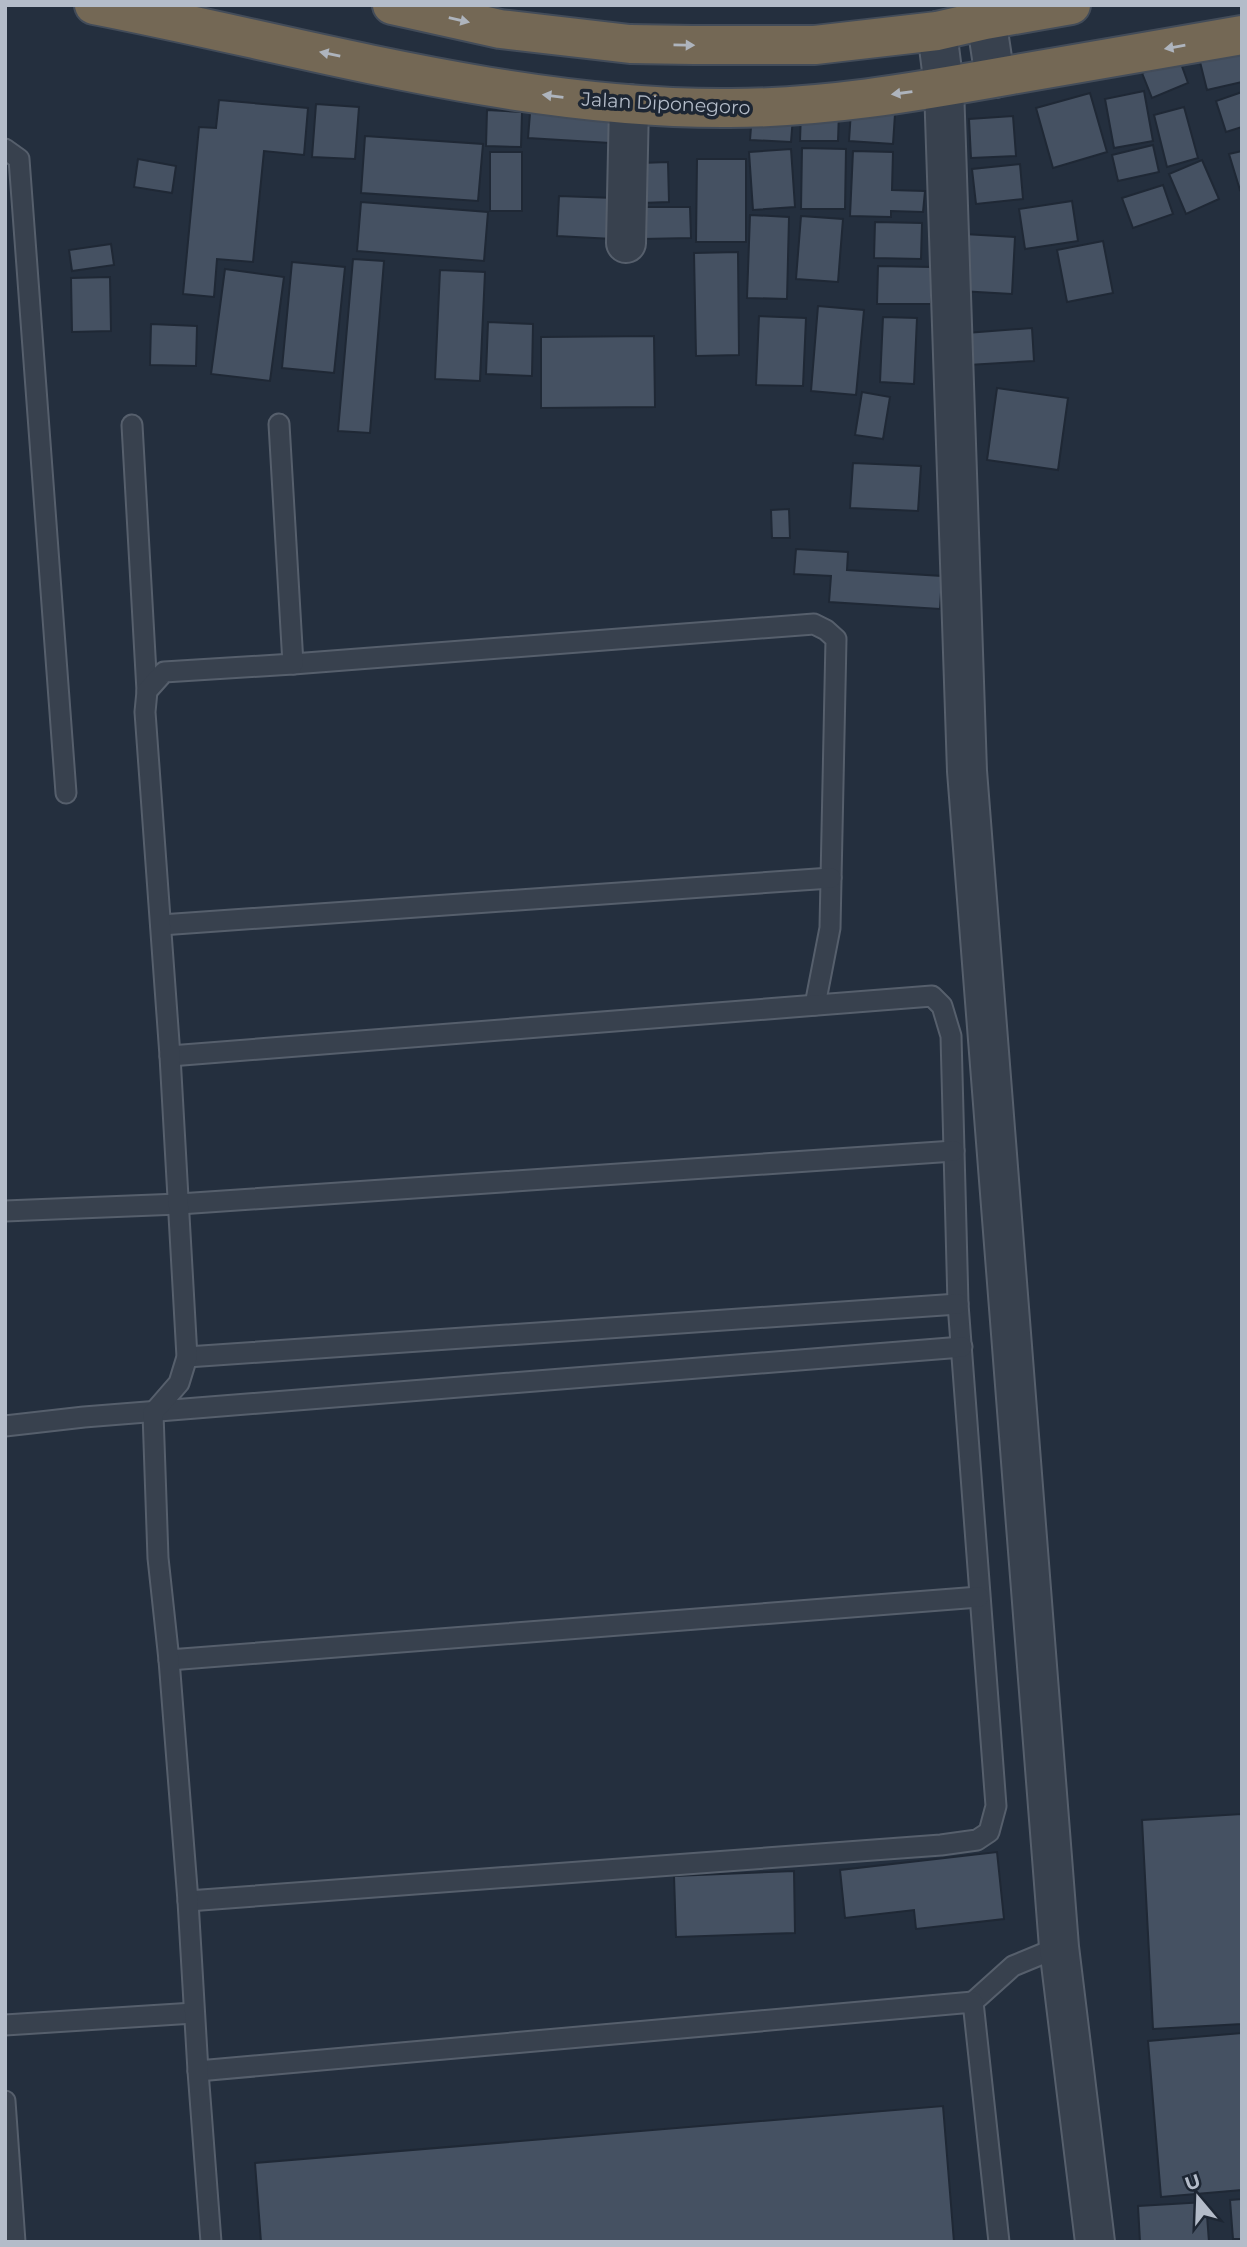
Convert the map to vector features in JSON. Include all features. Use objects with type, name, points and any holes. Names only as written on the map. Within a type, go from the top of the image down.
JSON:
[{"type":"highway","name":"Jalan Diponegoro","points":[[94,5],[450,81],[629,104],[719,108],[786,107],[944,87],[1242,35]]},
{"type":"highway","points":[[392,5],[500,29],[630,44],[815,45],[937,32],[984,13],[1071,5]]},
{"type":"street","points":[[984,13],[995,78]]},
{"type":"street","points":[[937,32],[944,87],[967,771],[1059,1947],[1095,2242]]},
{"type":"street","points":[[626,243],[629,104]]},
{"type":"lane","points":[[5,149],[19,159],[66,793]]},
{"type":"lane","points":[[279,424],[293,664]]},
{"type":"lane","points":[[132,425],[147,691],[145,712],[170,1056],[187,1357],[179,1383],[153,1412],[158,1558],[188,1901],[211,2242]]},
{"type":"lane","points":[[147,691],[164,673],[814,624],[836,639],[830,928],[815,1005]]},
{"type":"lane","points":[[161,925],[831,878]]},
{"type":"lane","points":[[170,1056],[932,996],[942,1006],[951,1036],[958,1304],[996,1806],[989,1832],[977,1840],[188,1901]]},
{"type":"lane","points":[[5,1211],[179,1204],[954,1151]]},
{"type":"lane","points":[[187,1357],[958,1304]]},
{"type":"lane","points":[[8,1421],[153,1412],[962,1347]]},
{"type":"lane","points":[[169,1660],[979,1597]]},
{"type":"lane","points":[[198,2071],[973,2002],[1013,1966],[1059,1947]]},
{"type":"lane","points":[[973,2002],[999,2242]]},
{"type":"lane","points":[[5,2025],[194,2013]]},
{"type":"lane","points":[[5,2101],[15,2242]]},
{"type":"building","points":[[1242,52],[1242,82],[1207,90],[1200,62]]},
{"type":"building","points":[[1179,58],[1188,83],[1152,98],[1142,73]]},
{"type":"building","points":[[1144,91],[1153,141],[1114,148],[1105,99]]},
{"type":"building","points":[[1242,92],[1242,127],[1226,132],[1216,101]]},
{"type":"building","points":[[1090,93],[1107,152],[1053,168],[1036,108]]},
{"type":"building","points":[[219,100],[308,108],[304,155],[264,151],[253,262],[217,259],[214,297],[183,294],[199,127],[216,128]]},
{"type":"building","points":[[531,101],[613,106],[610,143],[528,138]]},
{"type":"building","points":[[316,104],[359,107],[355,159],[312,157]]},
{"type":"building","points":[[1184,107],[1198,158],[1167,167],[1154,115]]},
{"type":"building","points":[[487,110],[522,112],[521,147],[486,146]]},
{"type":"building","points":[[801,111],[839,112],[838,141],[800,141]]},
{"type":"building","points":[[851,111],[895,114],[893,144],[849,141]]},
{"type":"building","points":[[752,114],[793,117],[791,142],[750,140]]},
{"type":"building","points":[[1013,116],[1016,156],[971,158],[969,119]]},
{"type":"building","points":[[365,136],[483,144],[478,201],[361,193]]},
{"type":"building","points":[[1153,145],[1159,172],[1118,181],[1112,155]]},
{"type":"building","points":[[802,148],[846,149],[845,209],[801,209]]},
{"type":"building","points":[[791,149],[795,207],[753,210],[749,152]]},
{"type":"building","points":[[853,151],[893,152],[892,190],[925,191],[923,212],[891,211],[891,217],[850,216]]},
{"type":"building","points":[[1242,151],[1242,189],[1240,190],[1229,154]]},
{"type":"building","points":[[490,152],[522,152],[522,211],[490,211]]},
{"type":"building","points":[[138,159],[176,166],[172,193],[134,187]]},
{"type":"building","points":[[697,159],[746,159],[746,242],[696,242]]},
{"type":"building","points":[[1202,160],[1219,199],[1186,214],[1169,174]]},
{"type":"building","points":[[668,162],[669,202],[641,203],[640,163]]},
{"type":"building","points":[[1020,164],[1023,199],[976,204],[972,169]]},
{"type":"building","points":[[1163,185],[1173,214],[1133,228],[1122,198]]},
{"type":"building","points":[[559,196],[615,198],[613,239],[557,236]]},
{"type":"building","points":[[1072,201],[1078,241],[1025,249],[1019,209]]},
{"type":"building","points":[[361,202],[488,212],[484,261],[357,251]]},
{"type":"building","points":[[642,207],[690,207],[691,238],[642,239]]},
{"type":"building","points":[[750,215],[789,217],[787,299],[747,298]]},
{"type":"building","points":[[801,216],[843,219],[838,282],[796,279]]},
{"type":"building","points":[[875,222],[922,223],[921,259],[874,258]]},
{"type":"building","points":[[964,234],[1015,237],[1012,294],[960,291]]},
{"type":"building","points":[[1103,241],[1113,293],[1067,302],[1057,250]]},
{"type":"building","points":[[111,244],[114,265],[72,271],[69,250]]},
{"type":"building","points":[[738,252],[739,355],[696,356],[694,253]]},
{"type":"building","points":[[353,259],[384,261],[370,433],[338,431]]},
{"type":"building","points":[[292,262],[345,267],[334,373],[282,368]]},
{"type":"building","points":[[878,266],[932,267],[931,304],[877,304]]},
{"type":"building","points":[[225,269],[284,277],[270,381],[211,374]]},
{"type":"building","points":[[440,270],[485,272],[480,381],[435,379]]},
{"type":"building","points":[[110,277],[111,331],[72,332],[71,278]]},
{"type":"building","points":[[818,306],[864,310],[856,395],[811,391]]},
{"type":"building","points":[[759,316],[806,318],[803,386],[756,385]]},
{"type":"building","points":[[883,317],[917,318],[914,384],[880,382]]},
{"type":"building","points":[[488,322],[533,324],[532,376],[486,374]]},
{"type":"building","points":[[151,324],[197,326],[196,366],[150,365]]},
{"type":"building","points":[[1032,328],[1034,361],[968,365],[966,333]]},
{"type":"building","points":[[654,336],[655,407],[541,408],[541,337]]},
{"type":"building","points":[[997,388],[1068,398],[1058,470],[987,460]]},
{"type":"building","points":[[862,392],[890,397],[883,439],[855,435]]},
{"type":"building","points":[[853,463],[921,466],[918,511],[850,508]]},
{"type":"building","points":[[789,509],[790,538],[772,538],[771,510]]},
{"type":"building","points":[[796,549],[848,552],[847,570],[942,576],[940,609],[829,602],[831,576],[794,574]]},
{"type":"building","points":[[1242,1814],[1242,2024],[1153,2029],[1142,1820]]},
{"type":"building","points":[[997,1852],[1004,1919],[916,1929],[914,1910],[845,1918],[840,1870]]},
{"type":"building","points":[[794,1871],[795,1933],[676,1937],[674,1876]]},
{"type":"building","points":[[1242,2033],[1242,2190],[1161,2197],[1148,2041]]},
{"type":"building","points":[[943,2106],[954,2242],[261,2242],[255,2163]]},
{"type":"building","points":[[1242,2199],[1242,2239],[1233,2239],[1230,2200]]},
{"type":"building","points":[[1206,2202],[1209,2242],[1140,2242],[1138,2206]]}]
